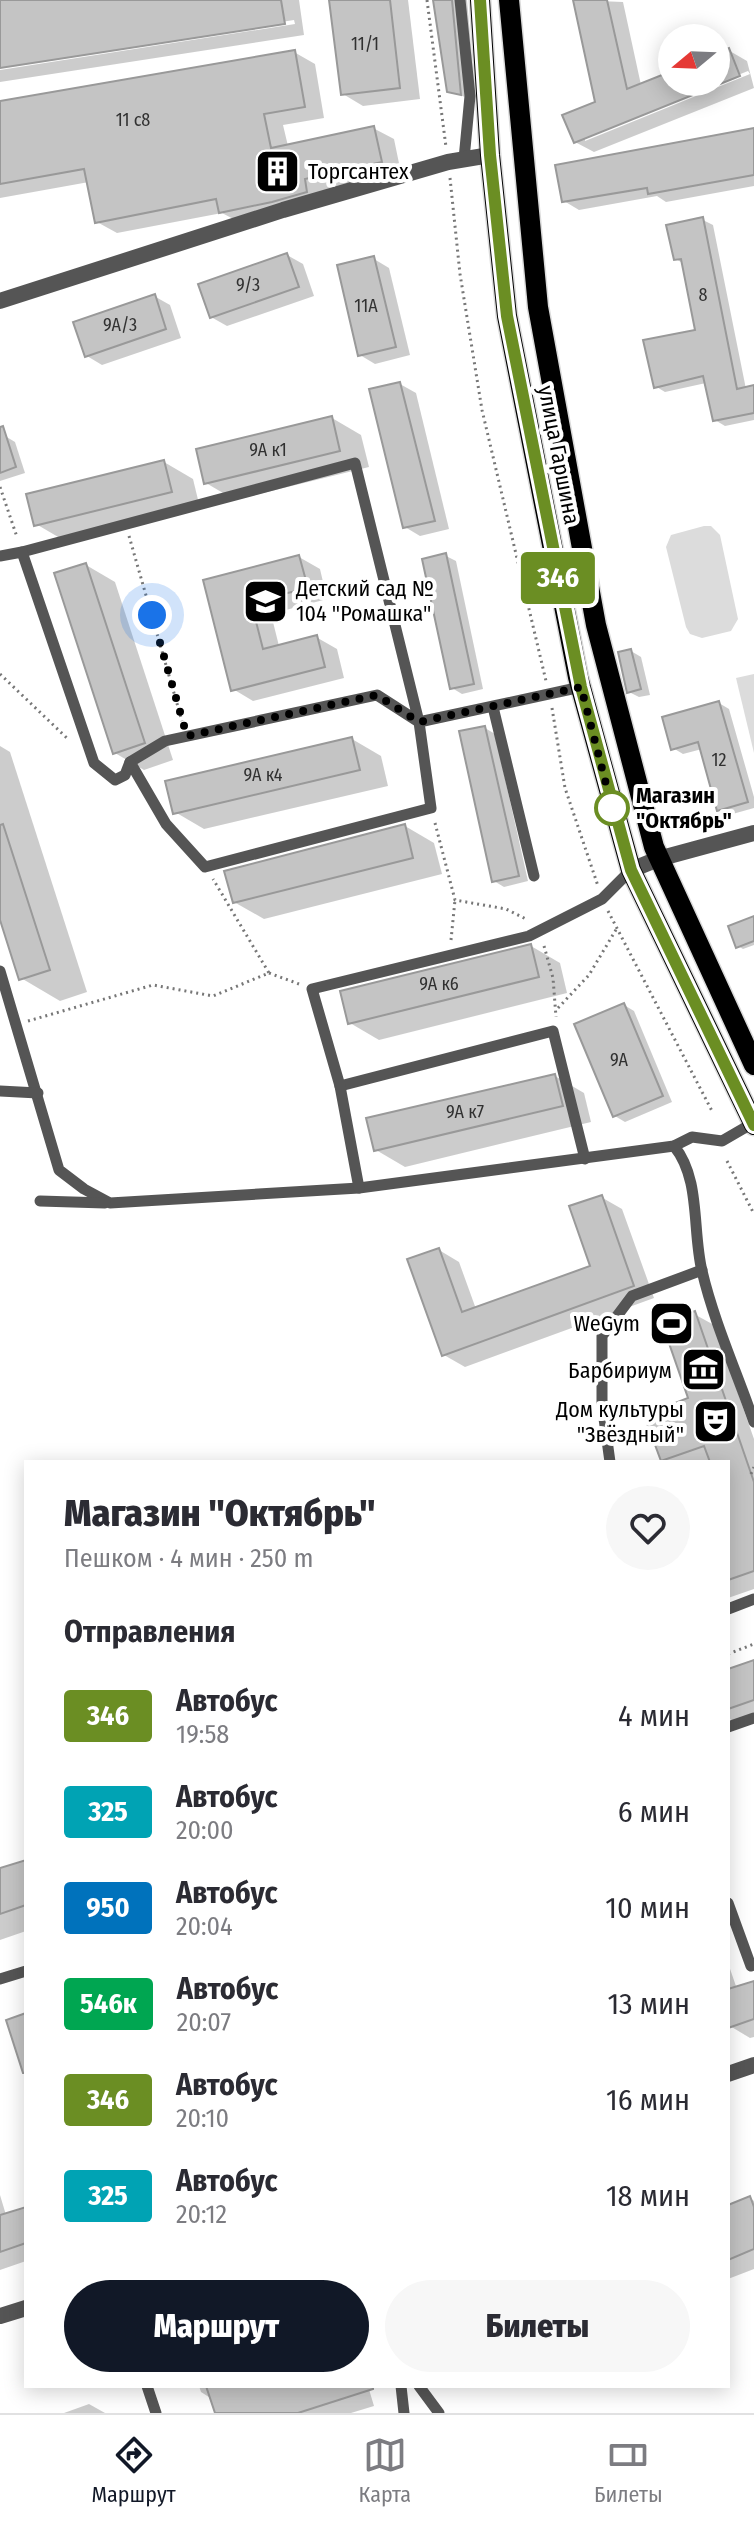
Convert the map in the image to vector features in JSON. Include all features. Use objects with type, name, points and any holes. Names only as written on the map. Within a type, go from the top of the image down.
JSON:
[{"type":"main road","name":"улица Гаршина","points":[[480,0],[490,155],[507,316],[581,687],[631,870],[754,1124]]},
{"type":"main road","name":"улица Гаршина","points":[[510,1],[538,307],[596,625],[635,786],[658,859],[754,1065]]},
{"type":"street","points":[[0,301],[456,160],[490,155]]},
{"type":"street","points":[[631,870],[658,859],[754,833]]},
{"type":"street","points":[[730,2073],[754,2065]]},
{"type":"street","points":[[0,2316],[24,2309]]},
{"type":"lane","points":[[456,160],[470,96],[460,0]]},
{"type":"lane","points":[[0,556],[355,463],[419,722],[431,808],[205,867],[166,824],[130,762]]},
{"type":"lane","points":[[22,552],[94,763],[115,780],[125,775],[130,762],[165,741],[377,695],[419,722],[581,687]]},
{"type":"lane","points":[[493,707],[534,876]]},
{"type":"lane","points":[[359,1188],[340,1086],[312,989],[540,931],[602,899],[631,870]]},
{"type":"lane","points":[[0,971],[59,1170],[110,1203]]},
{"type":"lane","points":[[340,1086],[553,1031],[585,1159]]},
{"type":"lane","points":[[0,1091],[38,1093]]},
{"type":"lane","points":[[40,1201],[110,1203],[359,1188],[674,1146],[692,1137],[722,1141],[754,1124]]},
{"type":"lane","points":[[674,1146],[684,1158],[689,1177],[702,1270],[754,1422]]},
{"type":"lane","points":[[610,1460],[602,1404],[602,1336],[632,1296],[702,1270]]},
{"type":"lane","points":[[730,1608],[754,1599]]},
{"type":"lane","points":[[730,1726],[754,1718]]},
{"type":"lane","points":[[730,1908],[751,1966],[754,1965]]},
{"type":"lane","points":[[0,1979],[24,1972]]},
{"type":"lane","points":[[148,2388],[156,2413]]},
{"type":"lane","points":[[401,2388],[404,2413]]},
{"type":"lane","points":[[420,2388],[439,2413]]},
{"type":"path","points":[[427,0],[456,160],[460,274],[482,410],[549,696],[565,788],[602,899],[712,1111]]},
{"type":"path","points":[[0,487],[22,552]]},
{"type":"path","points":[[126,524],[187,736]]},
{"type":"path","points":[[0,674],[94,763]]},
{"type":"path","points":[[431,808],[455,900],[450,955]]},
{"type":"path","points":[[205,867],[269,973],[312,989]]},
{"type":"path","points":[[455,900],[506,909],[540,931],[558,1008],[553,1031]]},
{"type":"path","points":[[558,1008],[589,975],[617,928]]},
{"type":"path","points":[[17,1024],[153,985],[213,996],[269,973]]},
{"type":"path","points":[[727,1161],[754,1214]]},
{"type":"path","points":[[751,1474],[754,1467]]},
{"type":"path","points":[[730,1653],[754,1644]]},
{"type":"shaded area","points":[[711,526],[720,535],[738,619],[731,631],[702,638],[690,634],[686,627],[666,547],[671,535]]},
{"type":"shaded area","points":[[754,674],[754,753],[736,678]]},
{"type":"building","points":[[0,0],[281,0],[285,24],[0,68]]},
{"type":"building","points":[[329,0],[390,0],[400,88],[341,95]]},
{"type":"building","points":[[433,0],[452,0],[461,95],[447,92]]},
{"type":"building","points":[[573,0],[607,0],[627,89],[658,77],[658,96],[690,96],[574,143],[562,115],[595,102]]},
{"type":"building","points":[[295,50],[305,107],[264,114],[271,148],[374,126],[382,162],[305,179],[307,192],[272,202],[219,213],[216,199],[95,223],[84,169],[0,184],[0,101]]},
{"type":"building","points":[[730,51],[740,76],[730,80]]},
{"type":"building","points":[[754,128],[754,175],[648,194],[647,188],[562,202],[555,165]]},
{"type":"building","points":[[703,217],[737,389],[754,385],[754,413],[713,421],[703,376],[654,388],[643,340],[695,330],[681,259],[674,260],[666,225]]},
{"type":"building","points":[[287,253],[299,287],[210,318],[198,284]]},
{"type":"building","points":[[374,256],[396,347],[358,356],[337,265]]},
{"type":"building","points":[[155,294],[166,329],[85,357],[73,322]]},
{"type":"building","points":[[400,382],[435,521],[403,528],[369,389]]},
{"type":"building","points":[[332,416],[340,451],[204,484],[196,449]]},
{"type":"building","points":[[3,426],[16,467],[0,473],[0,427]]},
{"type":"building","points":[[164,460],[172,492],[34,526],[26,494]]},
{"type":"building","points":[[446,553],[474,684],[450,689],[422,559]]},
{"type":"building","points":[[299,555],[308,588],[251,602],[263,649],[317,635],[325,667],[231,691],[203,580]]},
{"type":"building","points":[[86,563],[145,743],[113,754],[54,573]]},
{"type":"building","points":[[631,649],[641,689],[627,693],[618,652]]},
{"type":"building","points":[[719,701],[748,802],[717,811],[698,742],[671,750],[662,717]]},
{"type":"building","points":[[485,726],[519,876],[492,882],[459,731]]},
{"type":"building","points":[[352,737],[360,770],[173,814],[165,781]]},
{"type":"building","points":[[3,824],[50,970],[19,980],[0,920],[0,825]]},
{"type":"building","points":[[405,824],[413,858],[233,903],[224,871]]},
{"type":"building","points":[[754,916],[754,941],[736,948],[728,926]]},
{"type":"building","points":[[531,944],[539,977],[348,1024],[340,991]]},
{"type":"building","points":[[624,1003],[663,1096],[613,1117],[574,1024]]},
{"type":"building","points":[[555,1074],[563,1106],[374,1151],[366,1118]]},
{"type":"building","points":[[602,1195],[634,1286],[442,1356],[407,1259],[439,1248],[462,1312],[590,1266],[569,1206]]},
{"type":"building","name":"Дом культуры \"Звёздный\"","points":[[695,1311],[754,1482],[754,1571],[730,1579],[730,1460],[709,1460],[704,1446],[661,1460],[644,1415],[688,1398],[662,1323]]},
{"type":"building","points":[[754,1660],[754,1700],[730,1708],[730,1668]]},
{"type":"building","points":[[24,1861],[24,1906],[0,1914],[0,1868]]},
{"type":"building","points":[[754,1981],[754,2019],[730,2027],[730,1988]]},
{"type":"building","points":[[24,2014],[24,2073],[23,2073],[6,2020]]},
{"type":"building","points":[[750,2196],[754,2207],[754,2249],[730,2259],[730,2204]]},
{"type":"building","points":[[24,2208],[24,2244],[0,2252],[0,2215]]},
{"type":"building","points":[[207,2388],[373,2388],[298,2413],[215,2413]]},
{"type":"bus line","name":"346","points":[[480,0],[490,155],[507,316],[581,687],[631,870],[754,1125]]},
{"type":"place","name":"Торгсантех","points":[[277,171]]},
{"type":"place","name":"Детский сад № 104 \"Ромашка\"","points":[[265,601]]},
{"type":"place","name":"Магазин \"Октябрь\"","points":[[612,808]]},
{"type":"place","name":"WeGym","points":[[671,1323]]},
{"type":"place","name":"Барбириум","points":[[703,1370]]},
{"type":"place","name":"Дом культуры \"Звёздный\"","points":[[715,1422]]},
{"type":"route","points":[[152,615],[187,736],[377,695],[419,722],[581,687],[614,815],[612,808]]}]
